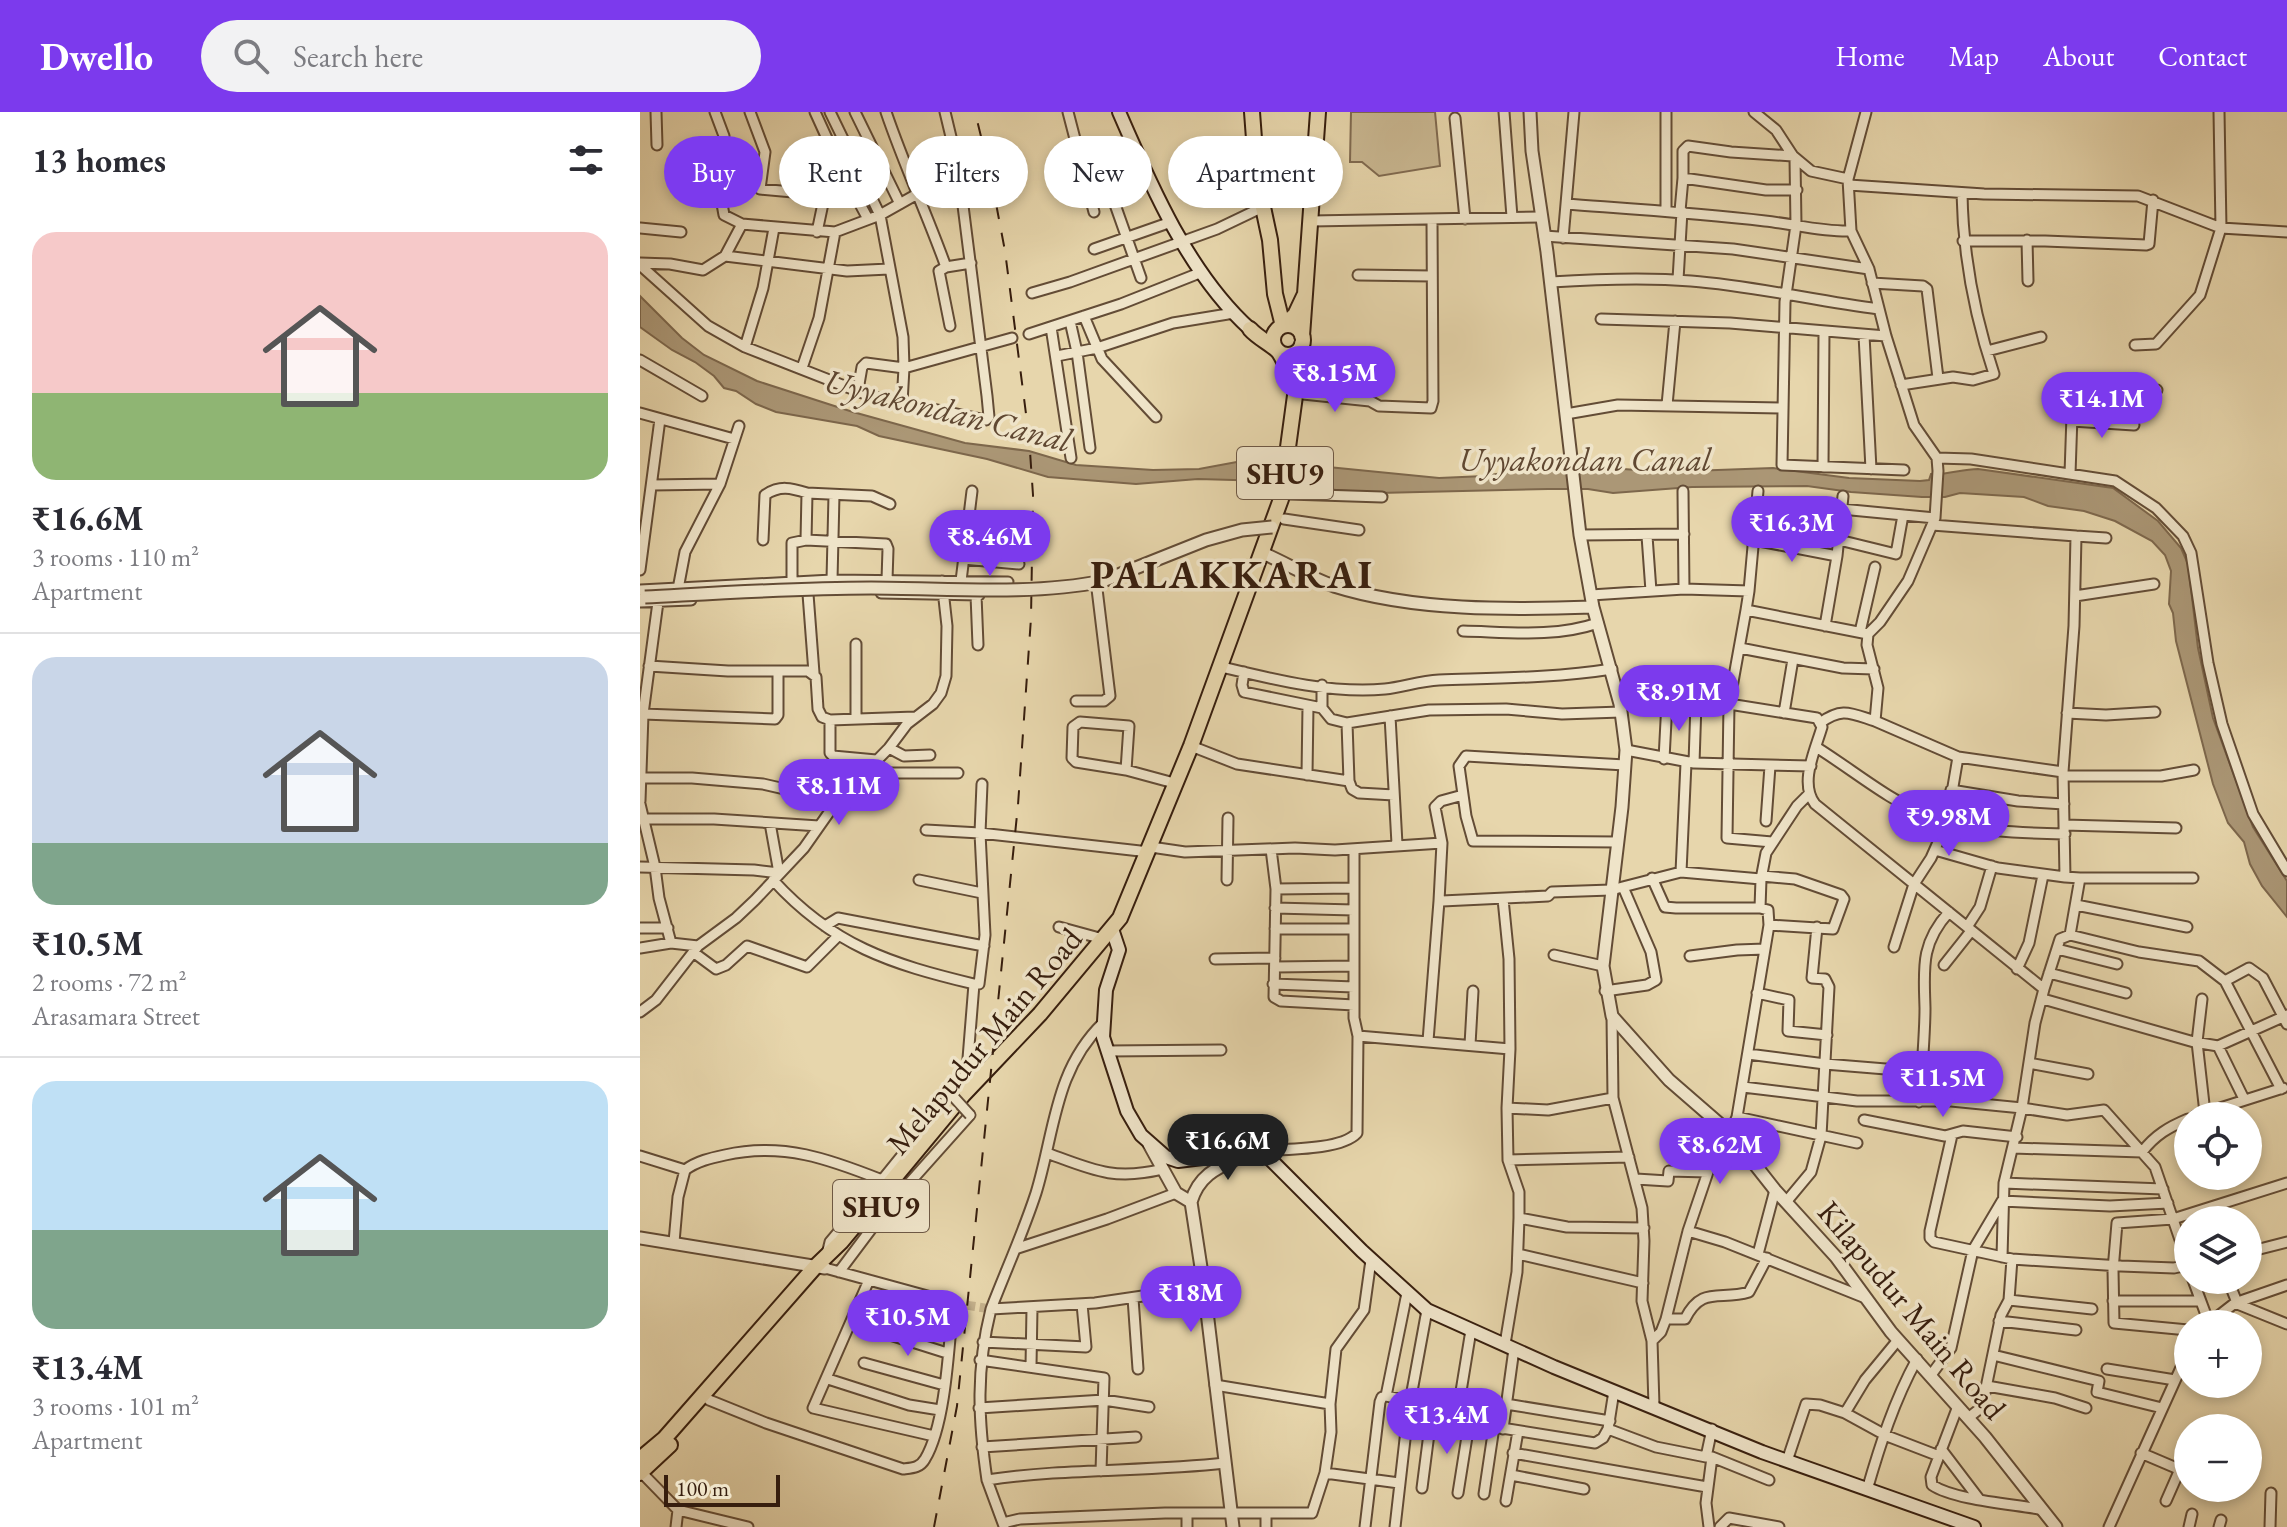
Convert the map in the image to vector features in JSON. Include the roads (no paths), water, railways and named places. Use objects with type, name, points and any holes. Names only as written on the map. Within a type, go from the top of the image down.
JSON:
[{"type":"main road","points":[[1119,112],[1155,193],[1202,272],[1261,341],[1278,351],[1292,354],[1302,340],[1318,112]]},
{"type":"main road","points":[[1252,112],[1254,136]]},
{"type":"main road","points":[[1263,208],[1280,328]]},
{"type":"main road","points":[[1298,389],[1273,339],[1295,315],[1304,296]]},
{"type":"main road","points":[[1250,329],[1297,328],[1302,340]]},
{"type":"main road","name":"SHU9","points":[[1278,523],[1298,389],[1302,340]]},
{"type":"main road","name":"Melapudur Main Road","points":[[640,1468],[688,1427],[761,1344],[963,1095],[1040,1014],[1120,918],[1150,850],[1278,523]]},
{"type":"main road","points":[[1108,934],[1119,950],[1106,990],[1103,1037],[1127,1111],[1148,1143],[1166,1157],[1178,1161],[1252,1152],[1268,1157],[1371,1260],[1427,1310],[1787,1461],[1947,1523],[1974,1527]]},
{"type":"main road","name":"Melapudur Main Road","points":[[640,1468],[826,1266]]},
{"type":"street","points":[[656,112],[657,145]]},
{"type":"street","points":[[715,112],[724,136],[718,155],[721,205],[724,215],[742,224],[835,232],[880,215],[906,201]]},
{"type":"street","points":[[750,112],[765,152],[760,189],[779,191]]},
{"type":"street","points":[[815,112],[826,136]]},
{"type":"street","points":[[830,112],[880,215],[903,337],[902,403]]},
{"type":"street","points":[[855,112],[900,204]]},
{"type":"street","points":[[886,112],[906,167]]},
{"type":"street","points":[[945,112],[951,136]]},
{"type":"street","points":[[1068,112],[1094,212]]},
{"type":"street","points":[[1504,112],[1512,217]]},
{"type":"street","name":"Kilapudur Main Road","points":[[1530,112],[1580,535],[1592,601],[1621,708],[1626,750],[1617,889],[1603,966],[1605,991],[1612,1016],[1669,1080],[1731,1134],[1775,1190],[1836,1257],[1898,1340],[1958,1406],[2056,1527]]},
{"type":"street","points":[[1563,238],[1574,112]]},
{"type":"street","points":[[1666,112],[1666,210]]},
{"type":"street","points":[[1754,112],[1776,130],[1794,158],[1811,171],[1849,182],[1962,193],[2129,196],[2153,200],[2221,228],[2287,232]]},
{"type":"street","points":[[1746,610],[1864,633],[1880,622],[1908,581],[1933,522],[1937,501],[1937,458],[1914,425],[1869,269],[1851,231],[1849,182],[1866,112]]},
{"type":"street","points":[[2135,345],[2156,344],[2200,295],[2221,228],[2219,112],[2209,112]]},
{"type":"street","points":[[1455,118],[1465,219]]},
{"type":"street","points":[[1678,280],[1683,151],[1688,146],[1794,158]]},
{"type":"street","points":[[1794,158],[1796,225],[1786,294],[1782,465],[1904,470]]},
{"type":"street","points":[[1683,178],[1766,190],[1797,190]]},
{"type":"street","points":[[1901,385],[1938,378],[1973,380],[1994,374],[1976,313],[1963,241],[1962,193]]},
{"type":"street","points":[[1963,241],[2146,245],[2149,244],[2153,200]]},
{"type":"street","points":[[1566,204],[1681,211],[1825,231],[1851,231]]},
{"type":"street","points":[[817,232],[823,208]]},
{"type":"street","points":[[862,208],[868,219]]},
{"type":"street","points":[[924,208],[946,267]]},
{"type":"street","points":[[640,264],[708,326],[745,347],[870,396],[986,420],[989,417],[987,396],[964,208]]},
{"type":"street","points":[[1117,208],[1141,278]]},
{"type":"street","points":[[1032,293],[1217,229],[1261,208]]},
{"type":"street","points":[[1311,221],[1541,217]]},
{"type":"street","points":[[1298,389],[1370,401],[1379,406],[1431,408],[1432,220]]},
{"type":"street","points":[[1094,249],[1171,222]]},
{"type":"street","points":[[640,264],[670,264],[699,271],[725,256],[742,224]]},
{"type":"street","points":[[640,228],[681,232]]},
{"type":"street","points":[[745,347],[763,288],[774,228]]},
{"type":"street","points":[[802,368],[819,318],[835,232]]},
{"type":"street","points":[[1544,236],[1680,244],[1869,269]]},
{"type":"street","points":[[2027,240],[2028,281]]},
{"type":"street","points":[[725,256],[847,271],[889,269]]},
{"type":"street","points":[[950,326],[939,271],[971,263]]},
{"type":"street","points":[[1029,334],[1202,272]]},
{"type":"street","points":[[1358,275],[1432,276]]},
{"type":"street","points":[[1551,282],[1623,277],[1678,280],[1879,309]]},
{"type":"street","points":[[1872,283],[1923,286],[1927,289],[1938,378]]},
{"type":"street","points":[[1057,356],[1097,348],[1173,323],[1234,313]]},
{"type":"street","points":[[1084,316],[1102,359],[1156,417]]},
{"type":"street","points":[[1601,319],[1675,321],[1886,336]]},
{"type":"street","points":[[1070,321],[1090,448]]},
{"type":"street","points":[[1667,405],[1675,321]]},
{"type":"street","points":[[1051,327],[1071,458]]},
{"type":"street","points":[[1823,467],[1824,332]]},
{"type":"street","points":[[1864,335],[1871,469]]},
{"type":"street","points":[[1987,351],[2041,337]]},
{"type":"street","points":[[858,390],[862,367],[866,363],[904,368],[1012,338]]},
{"type":"street","points":[[640,360],[702,396]]},
{"type":"street","points":[[2070,474],[2073,386],[2157,390]]},
{"type":"street","points":[[1566,414],[1618,405],[1783,408]]},
{"type":"street","points":[[640,413],[734,439]]},
{"type":"street","points":[[640,570],[660,419]]},
{"type":"street","points":[[2072,421],[2134,425]]},
{"type":"street","points":[[678,589],[685,552],[720,484],[739,426]]},
{"type":"street","points":[[1937,458],[1971,459],[2115,481],[2156,508],[2183,536],[2191,553],[2208,663],[2222,724],[2253,814],[2287,871]]},
{"type":"street","points":[[652,485],[720,484]]},
{"type":"street","points":[[763,540],[765,495],[775,488],[872,496],[890,504]]},
{"type":"street","points":[[961,581],[972,491]]},
{"type":"street","points":[[1683,491],[1684,589]]},
{"type":"street","points":[[1758,491],[1749,591],[1729,704],[1727,838],[1772,842]]},
{"type":"street","points":[[806,540],[807,493]]},
{"type":"street","points":[[1289,494],[1382,497]]},
{"type":"street","points":[[832,580],[834,495]]},
{"type":"street","points":[[1825,626],[1843,496]]},
{"type":"street","points":[[1841,509],[1903,515],[1933,522],[2106,538]]},
{"type":"street","points":[[1839,540],[1896,554],[1903,515]]},
{"type":"street","points":[[641,596],[844,588],[995,588],[1085,584],[1103,581],[1231,532],[1278,523],[1359,530]]},
{"type":"street","points":[[1580,535],[1684,534]]},
{"type":"street","points":[[1647,536],[1651,591]]},
{"type":"street","points":[[2065,877],[2064,774],[2076,536]]},
{"type":"street","points":[[792,581],[792,543],[806,540],[886,544],[887,580]]},
{"type":"street","points":[[1754,540],[1837,556]]},
{"type":"street","points":[[1267,555],[1332,585],[1384,599],[1516,608],[1592,601],[1651,591],[1749,591]]},
{"type":"street","points":[[963,559],[1019,564]]},
{"type":"street","points":[[1875,567],[1864,633],[1878,688],[1875,721]]},
{"type":"street","points":[[641,596],[678,589],[792,581],[1008,582]]},
{"type":"street","points":[[640,1012],[656,1000],[696,949],[736,918],[804,848],[837,801],[941,693],[946,676],[942,581]]},
{"type":"street","points":[[2075,596],[2154,584]]},
{"type":"street","points":[[1076,701],[1104,701],[1110,696],[1097,589]]},
{"type":"street","points":[[641,596],[658,602],[808,594],[1010,595]]},
{"type":"street","points":[[808,594],[818,709],[822,717],[830,720],[915,717]]},
{"type":"street","points":[[976,595],[978,645]]},
{"type":"street","points":[[658,602],[643,682],[640,803],[671,943]]},
{"type":"street","points":[[1463,631],[1559,632],[1598,623]]},
{"type":"street","points":[[856,644],[856,719]]},
{"type":"street","points":[[1740,648],[1843,668],[1874,669]]},
{"type":"street","points":[[646,659],[814,673]]},
{"type":"street","points":[[1784,713],[1793,659]]},
{"type":"street","points":[[1226,668],[1351,689],[1387,689],[1432,680],[1575,675],[1612,669]]},
{"type":"street","points":[[643,714],[775,719],[778,715],[778,671]]},
{"type":"street","points":[[1244,672],[1244,692],[1322,708]]},
{"type":"street","points":[[1322,685],[1322,708],[1331,719],[1347,723],[1429,710],[1531,710],[1562,714],[1667,702],[1729,704],[1817,718],[1822,727],[1811,766],[1808,795],[1766,853],[1760,908]]},
{"type":"street","points":[[1664,759],[1667,702]]},
{"type":"street","points":[[1681,872],[1696,703]]},
{"type":"street","points":[[1307,775],[1308,706]]},
{"type":"street","points":[[1820,723],[1833,713],[1844,712],[1875,721],[1958,757],[2064,774],[2161,776],[2194,770]]},
{"type":"street","points":[[2067,713],[2106,715],[2155,712]]},
{"type":"street","points":[[1390,716],[1397,844]]},
{"type":"street","points":[[830,720],[830,753],[838,758],[876,760]]},
{"type":"street","points":[[1126,770],[1129,726],[1080,722],[1073,727],[1074,761],[1174,783]]},
{"type":"street","points":[[1347,723],[1352,789],[1359,793],[1394,795]]},
{"type":"street","points":[[1191,746],[1237,764],[1349,781]]},
{"type":"street","points":[[1816,747],[1905,805],[1947,822],[2025,833],[2064,829],[2176,828]]},
{"type":"street","points":[[889,748],[904,756],[930,755]]},
{"type":"street","points":[[1626,750],[1690,763],[1811,766]]},
{"type":"street","points":[[1618,842],[1473,841],[1459,766],[1466,756],[1625,765]]},
{"type":"street","points":[[1894,947],[1914,884],[1935,850],[1947,822],[1958,757]]},
{"type":"street","points":[[852,759],[866,773],[958,773]]},
{"type":"street","points":[[1766,821],[1770,766]]},
{"type":"street","points":[[641,778],[692,778],[763,784],[837,801]]},
{"type":"street","points":[[770,823],[776,877],[788,897],[825,926],[860,949],[917,970],[979,984],[984,946],[980,833],[982,784]]},
{"type":"street","points":[[1951,790],[2018,801],[2064,804]]},
{"type":"street","points":[[1428,1041],[1442,843],[1435,807],[1441,801],[1463,795]]},
{"type":"street","points":[[1808,795],[2044,994],[2218,1046],[2286,1019],[2263,978],[2249,968],[2225,981]]},
{"type":"street","points":[[645,819],[683,818],[819,826]]},
{"type":"street","points":[[1227,880],[1228,818]]},
{"type":"street","points":[[926,830],[1185,852],[1354,849],[1442,843]]},
{"type":"street","points":[[1271,849],[1276,889],[1274,997],[1276,1000],[1354,1005]]},
{"type":"street","points":[[1233,1527],[1191,1202],[1195,1188],[1209,1172],[1252,1152],[1330,1145],[1351,1140],[1357,1133],[1354,849]]},
{"type":"street","points":[[1935,850],[1992,866],[2043,875],[2193,878]]},
{"type":"street","points":[[1944,965],[1980,907],[1992,866]]},
{"type":"street","points":[[640,867],[754,870],[776,877]]},
{"type":"street","points":[[1439,901],[1617,889],[1681,872],[1806,881],[1843,897],[1835,928],[1769,925]]},
{"type":"street","points":[[2017,969],[2029,943],[2043,875]]},
{"type":"street","points":[[1652,878],[1665,907],[1760,908],[1768,910],[1769,925],[1737,1117],[1725,1148],[1712,1145],[1708,1172],[1688,1231],[1666,1319],[1661,1332],[1652,1341]]},
{"type":"street","points":[[2070,935],[2080,878]]},
{"type":"street","points":[[919,880],[982,893]]},
{"type":"street","points":[[1276,889],[1353,888]]},
{"type":"street","points":[[1605,991],[1647,985],[1656,980],[1651,952],[1617,889]]},
{"type":"street","points":[[1484,1494],[1506,1404],[1518,1254],[1519,1192],[1508,1160],[1509,959],[1503,899]]},
{"type":"street","points":[[2076,905],[2187,927]]},
{"type":"street","points":[[1275,908],[1354,910]]},
{"type":"street","points":[[1919,1102],[1924,960],[1934,933],[1949,912]]},
{"type":"street","points":[[825,926],[838,918],[984,946]]},
{"type":"street","points":[[1059,927],[1108,934]]},
{"type":"street","points":[[1786,1202],[1811,1172],[1821,1136],[1828,982],[1812,978],[1817,927]]},
{"type":"street","points":[[640,928],[668,928]]},
{"type":"street","points":[[1275,929],[1354,929]]},
{"type":"street","points":[[1968,1418],[1982,1407],[1999,1321],[2009,1300],[2002,1201],[2004,1183],[2017,1137],[2035,1023],[2060,939],[2070,935],[2139,952],[2199,961],[2225,981],[2284,1088],[2235,1102]]},
{"type":"street","points":[[640,948],[671,943],[696,949],[716,969],[726,965],[747,946],[807,967],[838,936]]},
{"type":"street","points":[[1690,956],[1765,949]]},
{"type":"street","points":[[2057,949],[2117,964]]},
{"type":"street","points":[[1554,955],[1603,966]]},
{"type":"street","points":[[1215,959],[1354,966]]},
{"type":"street","points":[[2049,973],[2126,993]]},
{"type":"street","points":[[826,1266],[830,1242],[967,1071],[974,984]]},
{"type":"street","points":[[1273,984],[1354,987]]},
{"type":"street","points":[[1470,1045],[1473,991]]},
{"type":"street","points":[[1757,993],[1789,1000],[1788,1031],[1827,1035]]},
{"type":"street","points":[[2200,1102],[2197,1042],[2202,999]]},
{"type":"street","points":[[1612,1016],[1613,1098],[1636,1179],[1644,1228],[1644,1312],[1652,1341],[1654,1406]]},
{"type":"street","points":[[1103,1023],[1076,1057],[1063,1084],[1047,1153],[1018,1248],[991,1309],[983,1342],[979,1408],[982,1447],[987,1480],[1003,1525],[1020,1519],[1092,1522],[1124,1515],[1312,1513],[1325,1473],[1336,1349],[1364,1310],[1371,1260]]},
{"type":"street","points":[[1358,1036],[1510,1049]]},
{"type":"street","points":[[2218,1046],[2244,1099]]},
{"type":"street","points":[[1107,1051],[1221,1050]]},
{"type":"street","points":[[1748,1054],[1922,1072]]},
{"type":"street","points":[[2029,1063],[2088,1074]]},
{"type":"street","points":[[1743,1087],[1857,1101],[1951,1101],[2067,1115],[2104,1110],[2155,1167],[2174,1222]]},
{"type":"street","points":[[826,1266],[887,1208],[970,1115],[950,1093]]},
{"type":"street","points":[[1507,1108],[1548,1110],[1613,1098]]},
{"type":"street","points":[[1737,1117],[1857,1143]]},
{"type":"street","points":[[1864,1120],[1945,1136],[1963,1131],[2017,1137]]},
{"type":"street","points":[[2142,1152],[2153,1138],[2174,1124]]},
{"type":"street","points":[[1952,1135],[1929,1235],[1934,1242],[2007,1258],[2174,1268]]},
{"type":"street","points":[[1148,1143],[1176,1193],[1191,1202]]},
{"type":"street","points":[[2013,1148],[2142,1152]]},
{"type":"street","points":[[640,1156],[685,1170],[703,1160],[736,1152],[781,1150],[827,1160],[882,1180]]},
{"type":"street","points":[[1047,1153],[1104,1174],[1140,1175],[1163,1169]]},
{"type":"street","points":[[1508,1160],[1629,1157]]},
{"type":"street","points":[[674,1242],[678,1197],[685,1170]]},
{"type":"street","points":[[1636,1179],[1668,1181],[1669,1171],[1708,1172]]},
{"type":"street","points":[[2004,1183],[2163,1189]]},
{"type":"street","points":[[2226,1206],[2287,1183]]},
{"type":"street","points":[[1666,1319],[1685,1319],[1695,1304],[1708,1296],[1749,1292],[1762,1256],[1775,1190]]},
{"type":"street","points":[[1018,1248],[1176,1193]]},
{"type":"street","points":[[1931,1375],[1951,1348],[1973,1250],[2002,1201]]},
{"type":"street","points":[[2002,1201],[2110,1206],[2168,1203]]},
{"type":"street","points":[[1519,1218],[1567,1227],[1644,1228]]},
{"type":"street","points":[[2173,1219],[2117,1223],[2113,1319],[2117,1325],[2174,1329]]},
{"type":"street","points":[[1688,1231],[1762,1256],[1863,1297]]},
{"type":"street","points":[[640,1238],[826,1266],[953,1303],[940,1410],[924,1461],[916,1468],[903,1469],[766,1423],[709,1400]]},
{"type":"street","points":[[2262,1248],[2287,1242]]},
{"type":"street","points":[[1518,1254],[1643,1283]]},
{"type":"street","points":[[869,1280],[813,1408],[934,1436]]},
{"type":"street","points":[[2225,1310],[2235,1302],[2287,1285]]},
{"type":"street","points":[[991,1309],[1082,1304],[1204,1287]]},
{"type":"street","points":[[1386,1396],[1407,1293]]},
{"type":"street","points":[[2198,1294],[2203,1310]]},
{"type":"street","points":[[2232,1294],[2235,1302],[2287,1324]]},
{"type":"street","points":[[1133,1298],[1138,1369]]},
{"type":"street","points":[[2009,1300],[2092,1309]]},
{"type":"street","points":[[2113,1301],[2200,1301]]},
{"type":"street","points":[[983,1342],[1086,1347],[1082,1304]]},
{"type":"street","points":[[1031,1366],[1032,1308]]},
{"type":"street","points":[[1395,1527],[1408,1413],[1427,1310]]},
{"type":"street","points":[[1999,1321],[2076,1330]]},
{"type":"street","points":[[852,1323],[947,1353]]},
{"type":"street","points":[[1456,1422],[1471,1330]]},
{"type":"street","points":[[1845,1413],[1865,1380],[1898,1340]]},
{"type":"street","points":[[1993,1355],[2099,1381],[2097,1392],[2162,1408]]},
{"type":"street","points":[[1867,1490],[1883,1434],[1917,1359]]},
{"type":"street","points":[[980,1360],[1104,1378],[1101,1471]]},
{"type":"street","points":[[864,1363],[944,1385]]},
{"type":"street","points":[[2107,1369],[2174,1380]]},
{"type":"street","points":[[828,1379],[909,1405],[940,1410]]},
{"type":"street","points":[[2109,1527],[2174,1382]]},
{"type":"street","points":[[1215,1385],[1330,1404]]},
{"type":"street","points":[[1987,1386],[2055,1398],[2086,1408]]},
{"type":"street","points":[[1408,1413],[1595,1443],[1603,1438],[1609,1425],[1614,1391]]},
{"type":"street","points":[[1365,1527],[1380,1402],[1386,1396],[1410,1401]]},
{"type":"street","points":[[979,1408],[1104,1400],[1149,1407]]},
{"type":"street","points":[[1506,1404],[1609,1425],[1656,1447],[1709,1457],[1769,1480]]},
{"type":"street","points":[[1787,1461],[1806,1404],[1820,1405],[1845,1413],[1883,1434],[1940,1452],[1979,1499]]},
{"type":"street","points":[[1958,1406],[1931,1477],[1932,1485],[1979,1499],[2039,1509]]},
{"type":"street","points":[[1422,1488],[1431,1418]]},
{"type":"street","points":[[1458,1493],[1469,1424]]},
{"type":"street","points":[[1709,1527],[1707,1487],[1712,1429]]},
{"type":"street","points":[[1506,1501],[1518,1431]]},
{"type":"street","points":[[982,1447],[1136,1437]]},
{"type":"street","points":[[1513,1453],[1707,1487]]},
{"type":"street","points":[[2141,1453],[2174,1467]]},
{"type":"street","points":[[987,1480],[1225,1463]]},
{"type":"street","points":[[640,1468],[678,1510],[748,1527]]},
{"type":"street","points":[[1325,1473],[1399,1483]]},
{"type":"street","points":[[1511,1475],[1584,1489]]},
{"type":"street","points":[[2166,1501],[2174,1488]]},
{"type":"street","points":[[2270,1527],[2271,1493]]},
{"type":"street","points":[[676,1527],[678,1510]]},
{"type":"street","points":[[1266,1513],[1266,1527]]},
{"type":"street","points":[[1187,1514],[1187,1527]]},
{"type":"street","points":[[2189,1527],[2192,1514]]},
{"type":"street","points":[[1124,1515],[1125,1527]]},
{"type":"street","points":[[1720,1527],[1729,1518],[1779,1527]]},
{"type":"tunnel","points":[[953,1303],[991,1309]]},
{"type":"railway","points":[[934,1527],[957,1406],[1018,805],[1031,618],[1033,495],[1029,437],[1005,251],[975,112]]},
{"type":"district","name":"PALAKKARAI","points":[[1232,574]]},
{"type":"water label","name":"Uyyakondan Canal","points":[[948,410]]},
{"type":"water label","name":"Uyyakondan Canal","points":[[1585,459]]}]
